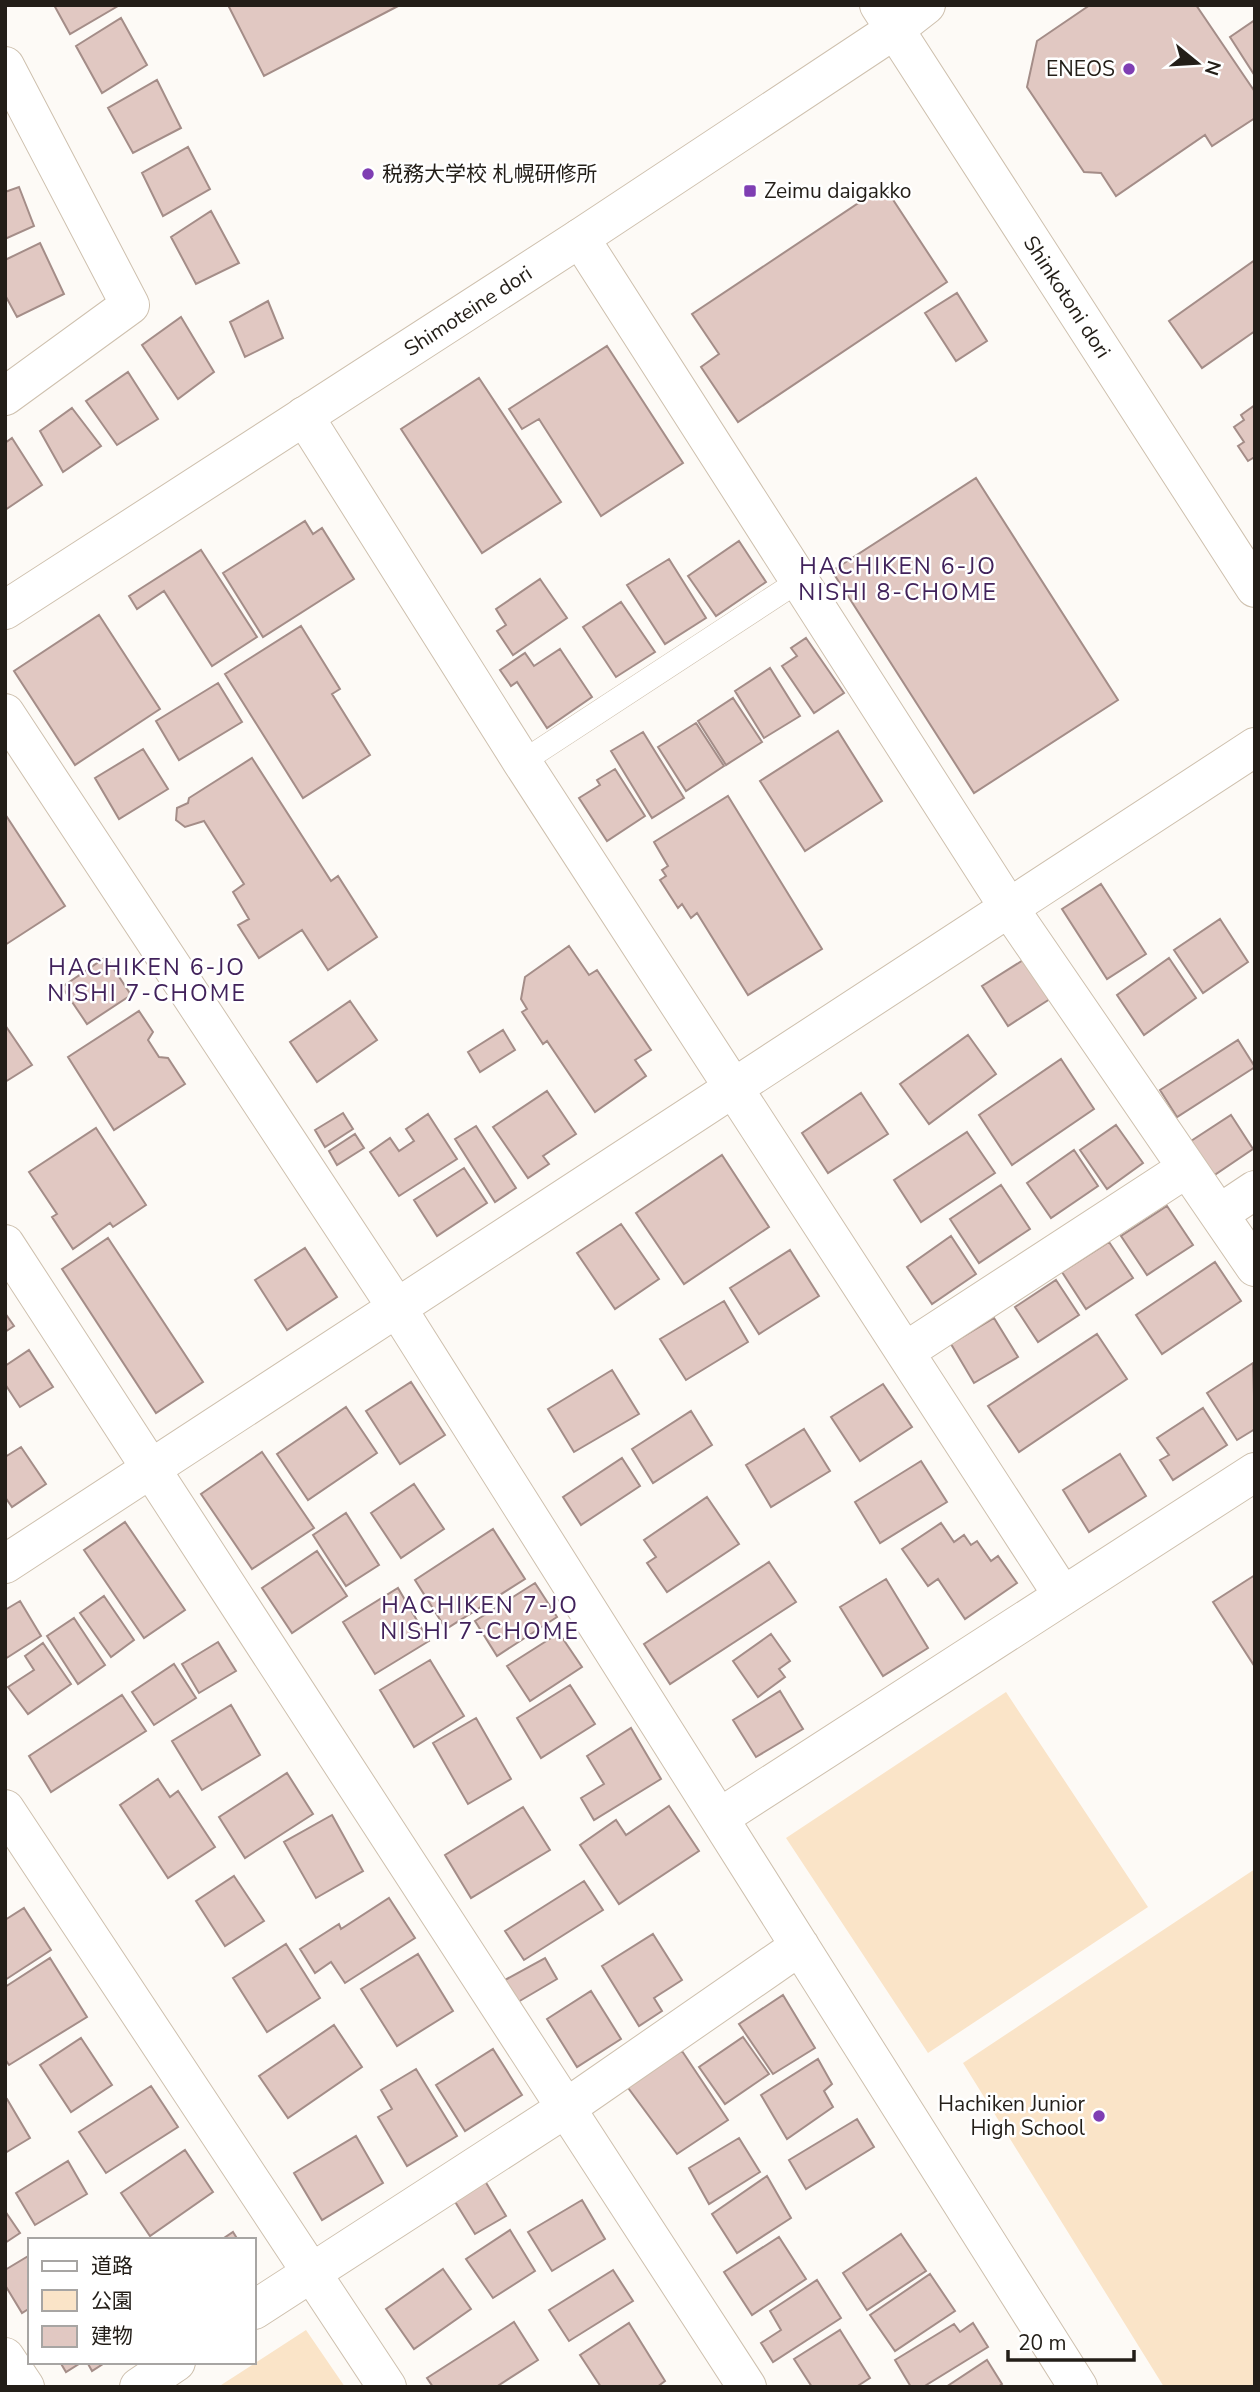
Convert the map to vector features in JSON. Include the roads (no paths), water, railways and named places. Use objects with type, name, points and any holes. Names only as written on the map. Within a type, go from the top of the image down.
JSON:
[{"type":"street","name":"Shimoteine dori","points":[[5,610],[580,238],[887,18],[926,5]]},
{"type":"street","name":"Shinkotoni dori","points":[[887,18],[1255,588]]},
{"type":"street","points":[[5,66],[130,304],[5,396]]},
{"type":"street","points":[[580,238],[1009,908],[1255,1267]]},
{"type":"street","points":[[304,416],[522,762],[1063,1596]]},
{"type":"street","points":[[5,713],[397,1308],[1078,2387]]},
{"type":"street","points":[[5,1564],[1255,747]]},
{"type":"street","points":[[906,1351],[1187,1168]]},
{"type":"street","points":[[1219,1214],[1255,1190]]},
{"type":"street","points":[[5,1244],[747,2387]]},
{"type":"street","points":[[719,1818],[1255,1472]]},
{"type":"street","points":[[5,1809],[387,2387]]},
{"type":"street","points":[[256,2309],[566,2108],[800,1946]]},
{"type":"street","points":[[5,2357],[25,2387]]},
{"type":"street","points":[[139,2387],[173,2364]]},
{"type":"lane","points":[[522,762],[800,580]]},
{"type":"place","name":"ENEOS","points":[[1129,69]]},
{"type":"place","name":"税務大学校 札幌研修所","points":[[368,174]]},
{"type":"place","name":"Zeimu daigakko","points":[[750,191]]},
{"type":"place","name":"Hachiken Junior High School","points":[[1099,2116]]},
{"type":"district","name":"HACHIKEN 6-JO NISHI 8-CHOME","points":[[898,579]]},
{"type":"district","name":"HACHIKEN 6-JO NISHI 7-CHOME","points":[[147,980]]},
{"type":"district","name":"HACHIKEN 7-JO NISHI 7-CHOME","points":[[480,1618]]}]
